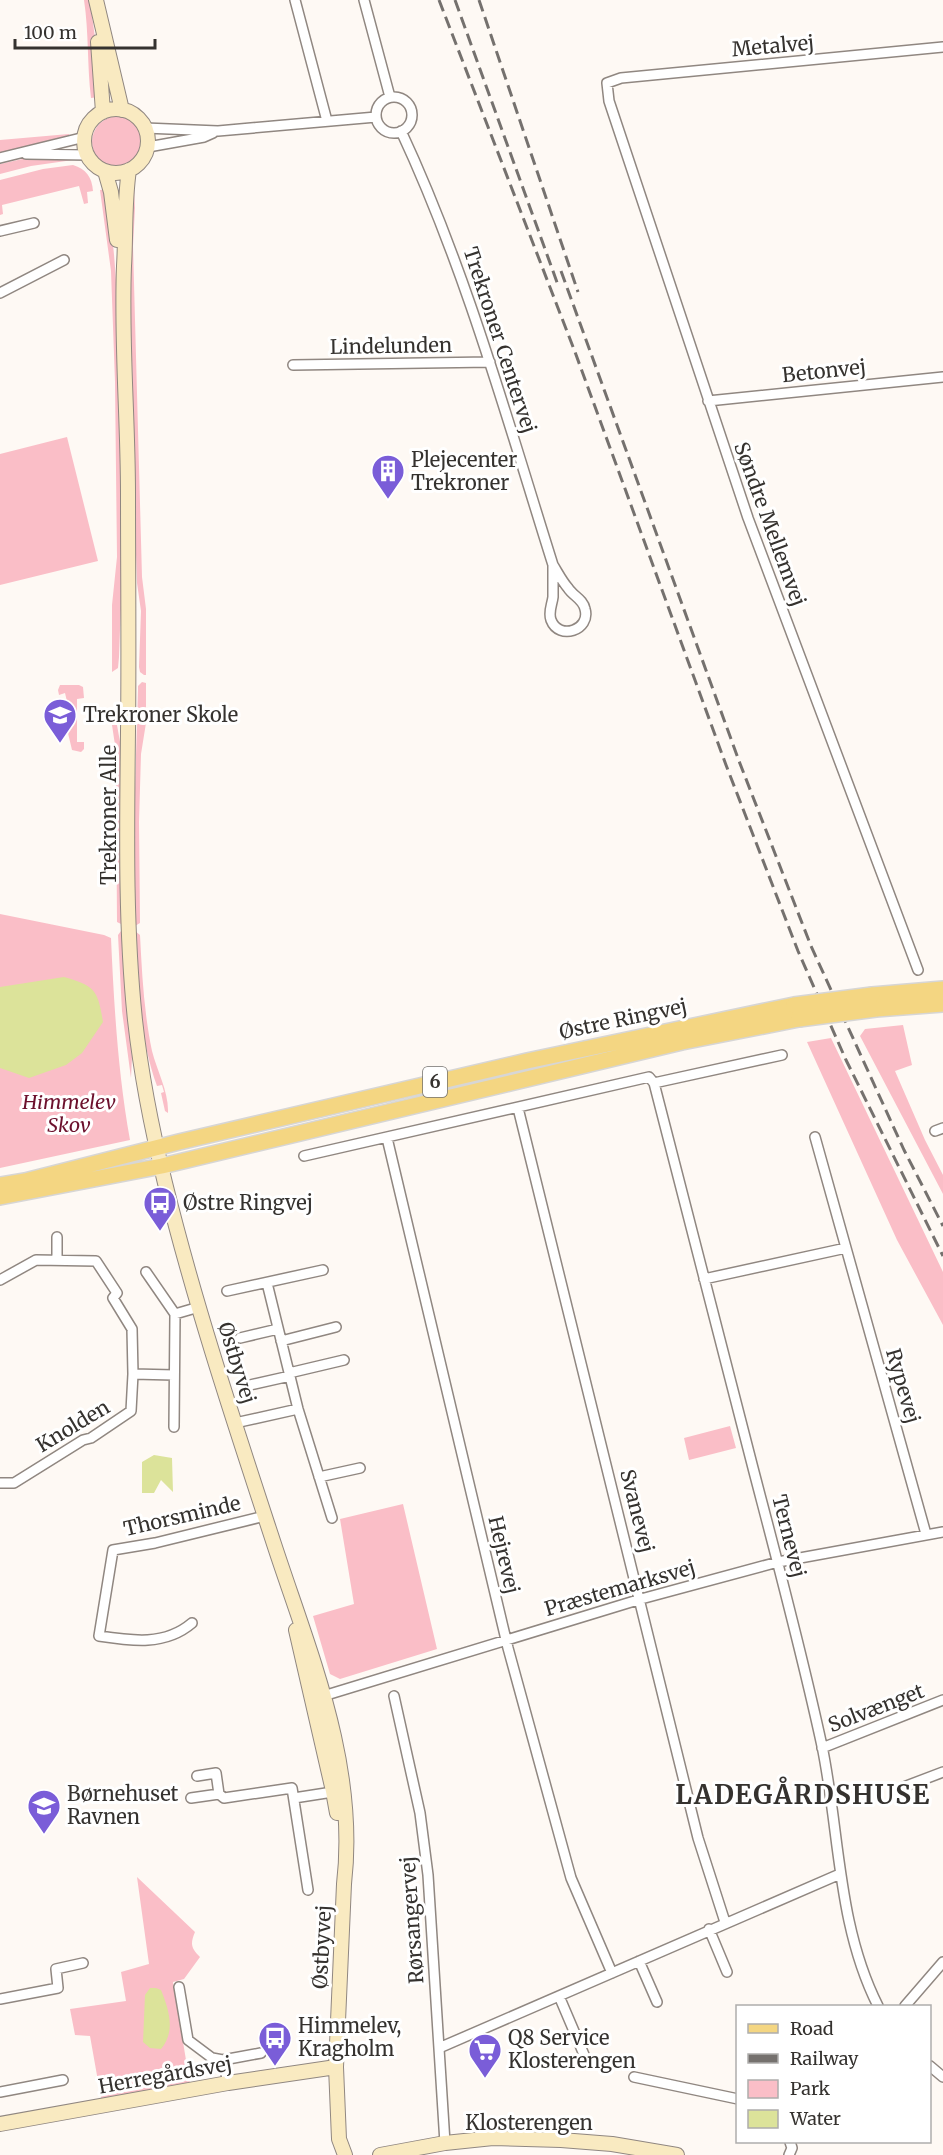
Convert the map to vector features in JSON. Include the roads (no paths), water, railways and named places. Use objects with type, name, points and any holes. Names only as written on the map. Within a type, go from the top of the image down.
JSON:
[{"type":"main road","name":"Østre Ringvej","points":[[0,1185],[25,1181],[527,1061],[796,1012],[874,1002],[943,989]]},
{"type":"main road","name":"Østre Ringvej","points":[[874,1002],[943,1004]]},
{"type":"main road","name":"Østre Ringvej","points":[[0,1197],[162,1166],[682,1042],[796,1012]]},
{"type":"street","points":[[295,0],[327,121]]},
{"type":"street","points":[[364,0],[390,97]]},
{"type":"street","points":[[97,5],[122,110]]},
{"type":"street","points":[[97,5],[103,112]]},
{"type":"street","name":"Metalvej","points":[[607,83],[621,78],[943,47]]},
{"type":"street","name":"Søndre Mellemvej","points":[[607,83],[609,100],[751,528],[918,970]]},
{"type":"street","points":[[390,97],[402,99],[411,108],[411,121],[401,131],[385,130],[376,117],[382,101],[390,97]]},
{"type":"street","points":[[122,110],[138,118],[145,128],[148,147],[143,158],[129,170],[117,173],[105,171],[95,165],[87,155],[85,137],[91,122],[103,112],[122,110]]},
{"type":"street","points":[[145,128],[218,131],[376,117]]},
{"type":"street","points":[[148,147],[204,137],[218,131]]},
{"type":"street","name":"Trekroner Centervej","points":[[401,131],[460,274],[553,565],[569,591],[584,604],[585,621],[571,632],[562,631],[550,618],[553,565]]},
{"type":"street","points":[[0,158],[85,137]]},
{"type":"street","points":[[23,153],[87,155]]},
{"type":"street","name":"Trekroner Alle","points":[[129,170],[125,197],[123,281],[128,458],[129,927],[135,1018],[141,1065],[162,1166]]},
{"type":"street","name":"Trekroner Alle","points":[[105,171],[111,192],[123,281]]},
{"type":"street","points":[[0,231],[34,223]]},
{"type":"street","points":[[0,293],[64,260]]},
{"type":"street","name":"Lindelunden","points":[[293,365],[490,362]]},
{"type":"street","name":"Betonvej","points":[[708,401],[943,377]]},
{"type":"street","points":[[304,1156],[518,1108],[782,1055]]},
{"type":"street","name":"Ternevej","points":[[652,1080],[778,1562],[822,1748],[840,1874],[859,1957],[877,2005]]},
{"type":"street","name":"Svanevej","points":[[518,1108],[641,1599],[698,1838],[725,1922]]},
{"type":"street","name":"Rypevej","points":[[815,1137],[926,1534]]},
{"type":"street","name":"Hejrevej","points":[[387,1138],[506,1640],[572,1878],[612,1973]]},
{"type":"street","name":"Østbyvej","points":[[162,1166],[199,1307],[282,1569],[318,1697],[338,1791],[344,1884],[336,2067],[339,2136],[345,2155]]},
{"type":"street","points":[[57,1236],[57,1260]]},
{"type":"street","points":[[704,1279],[846,1248]]},
{"type":"street","name":"Knolden","points":[[0,1280],[36,1260],[96,1261],[117,1293],[113,1298],[132,1329],[133,1374],[131,1411],[91,1438],[83,1440],[14,1483],[0,1483]]},
{"type":"street","points":[[227,1291],[323,1270]]},
{"type":"street","points":[[146,1272],[175,1314],[174,1427]]},
{"type":"street","points":[[267,1282],[298,1409],[332,1518]]},
{"type":"street","points":[[175,1314],[199,1307]]},
{"type":"street","points":[[281,1341],[336,1327]]},
{"type":"street","points":[[240,1338],[278,1329]]},
{"type":"street","points":[[250,1385],[344,1360]]},
{"type":"street","points":[[133,1374],[174,1376]]},
{"type":"street","points":[[235,1423],[298,1409]]},
{"type":"street","points":[[319,1477],[360,1468]]},
{"type":"street","name":"Thorsminde","points":[[192,1623],[180,1633],[152,1640],[129,1641],[99,1636],[113,1550],[155,1543],[265,1516]]},
{"type":"street","name":"Præstemarksvej","points":[[318,1697],[641,1599],[778,1562],[943,1532]]},
{"type":"street","name":"Rørsangervej","points":[[394,1696],[421,1824],[428,1875],[445,2143]]},
{"type":"street","name":"Solvænget","points":[[822,1748],[943,1700]]},
{"type":"street","points":[[901,1788],[943,1772]]},
{"type":"street","points":[[197,1776],[216,1773],[219,1794],[224,1798],[292,1788],[308,1890]]},
{"type":"street","points":[[294,1798],[338,1791]]},
{"type":"street","points":[[191,1798],[219,1794]]},
{"type":"street","points":[[439,2048],[840,1874]]},
{"type":"street","points":[[709,1929],[727,1972]]},
{"type":"street","points":[[639,1961],[657,2002]]},
{"type":"street","points":[[907,2005],[943,1962]]},
{"type":"street","points":[[0,1999],[58,1988],[56,1969],[83,1964]]},
{"type":"street","points":[[179,1987],[188,2040],[212,2058],[223,2060],[261,2053]]},
{"type":"street","points":[[559,1996],[585,2057]]},
{"type":"street","points":[[223,2060],[228,2084]]},
{"type":"street","name":"Herregårdsvej","points":[[0,2124],[336,2067]]},
{"type":"street","points":[[931,2067],[943,2077]]},
{"type":"street","points":[[634,2077],[736,2099]]},
{"type":"street","points":[[0,2092],[63,2080]]},
{"type":"street","name":"Klosterengen","points":[[380,2155],[445,2143],[493,2138],[612,2144],[677,2155]]},
{"type":"water","points":[[64,977],[89,987],[97,996],[99,1003],[103,1022],[82,1053],[66,1065],[29,1078],[0,1068],[0,987]]},
{"type":"water","points":[[154,1455],[172,1458],[173,1492],[161,1480],[154,1493],[142,1493],[142,1462]]},
{"type":"water","points":[[150,1988],[161,1990],[170,2020],[166,2042],[161,2049],[150,2048],[143,2042],[145,1995]]},
{"type":"railway","points":[[439,0],[575,352],[726,765],[798,951],[846,1060],[943,1256]]},
{"type":"railway","points":[[455,0],[558,285]]},
{"type":"railway","points":[[479,0],[578,292]]},
{"type":"railway","points":[[561,271],[739,761],[811,946],[904,1150],[943,1226]]},
{"type":"place","name":"Plejecenter Trekroner","points":[[388,500]]},
{"type":"place","name":"Trekroner Skole","points":[[60,744]]},
{"type":"place","name":"Østre Ringvej","points":[[160,1232]]},
{"type":"place","name":"Børnehuset Ravnen","points":[[44,1835]]},
{"type":"place","name":"Himmelev, Kragholm","points":[[275,2067]]},
{"type":"place","name":"Q8 Service Klosterengen","points":[[485,2079]]},
{"type":"district","name":"LADEGÅRDSHUSE","points":[[803,1795]]},
{"type":"park label","name":"Himmelev Skov","points":[[69,1114]]}]
